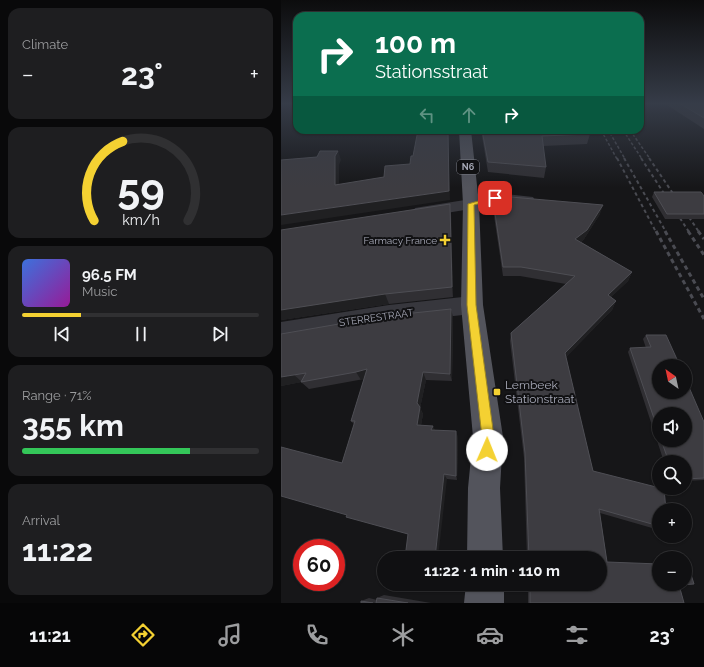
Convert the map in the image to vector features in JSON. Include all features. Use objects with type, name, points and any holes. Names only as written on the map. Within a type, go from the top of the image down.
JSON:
[{"type":"main road","name":"N6","points":[[465,134],[471,204],[472,305],[488,437],[484,488],[485,551]]},
{"type":"main road","points":[[484,603],[485,591]]},
{"type":"street","points":[[406,214],[471,204],[495,198],[541,201]]},
{"type":"street","name":"STERRESTRAAT","points":[[281,332],[389,314],[472,305]]},
{"type":"building","points":[[417,134],[448,134],[449,191],[281,215],[281,160],[317,157],[320,151],[338,151],[335,156],[335,185],[384,177],[385,166],[410,164],[411,156],[413,156]]},
{"type":"building","points":[[483,134],[590,134],[542,136],[546,167],[488,162]]},
{"type":"building","points":[[654,192],[701,192],[704,196],[704,214],[667,214]]},
{"type":"building","points":[[499,196],[603,205],[587,230],[575,239],[632,272],[608,295],[616,301],[565,353],[593,471],[652,486],[652,495],[665,495],[665,503],[652,503],[652,524],[599,509],[605,551],[529,551],[525,453],[511,333],[575,276],[521,267],[503,267],[493,200]]},
{"type":"building","points":[[450,204],[452,287],[385,294],[281,310],[281,230]]},
{"type":"building","points":[[451,309],[450,374],[423,372],[417,403],[420,407],[417,425],[433,426],[431,430],[456,431],[456,476],[444,474],[436,551],[406,551],[408,534],[346,517],[347,515],[281,496],[281,447],[342,463],[355,421],[351,421],[367,369],[301,382],[306,373],[281,377],[281,334],[385,316]]},
{"type":"building","points":[[646,335],[666,335],[677,359],[652,359],[652,399],[692,399],[692,394],[704,422],[704,478],[692,479],[692,455],[666,455],[664,447],[692,447],[692,407],[652,407],[652,412],[630,348],[651,347]]},
{"type":"building","points":[[607,562],[652,564],[652,591],[681,591],[684,603],[530,603],[530,591],[607,591]]},
{"type":"building","points":[[377,598],[408,603],[376,603]]},
{"type":"building","points":[[361,601],[373,603],[361,603]]},
{"type":"railway","points":[[603,134],[617,159]]},
{"type":"railway","points":[[611,134],[625,159]]},
{"type":"railway","points":[[626,134],[642,159]]},
{"type":"railway","points":[[633,134],[650,159]]},
{"type":"railway","points":[[617,158],[656,232]]},
{"type":"railway","points":[[624,158],[666,232]]},
{"type":"railway","points":[[641,158],[689,232]]},
{"type":"railway","points":[[649,158],[699,232]]},
{"type":"railway","points":[[656,231],[704,319]]},
{"type":"railway","points":[[665,231],[704,299]]},
{"type":"railway","points":[[688,231],[704,255]]},
{"type":"railway","points":[[698,231],[704,239]]},
{"type":"place","name":"Farmacy France","points":[[445,240]]},
{"type":"place","name":"Lembeek Stationstraat","points":[[497,392]]},
{"type":"route","points":[[487,450],[488,437],[472,305],[471,204],[495,198]]}]
